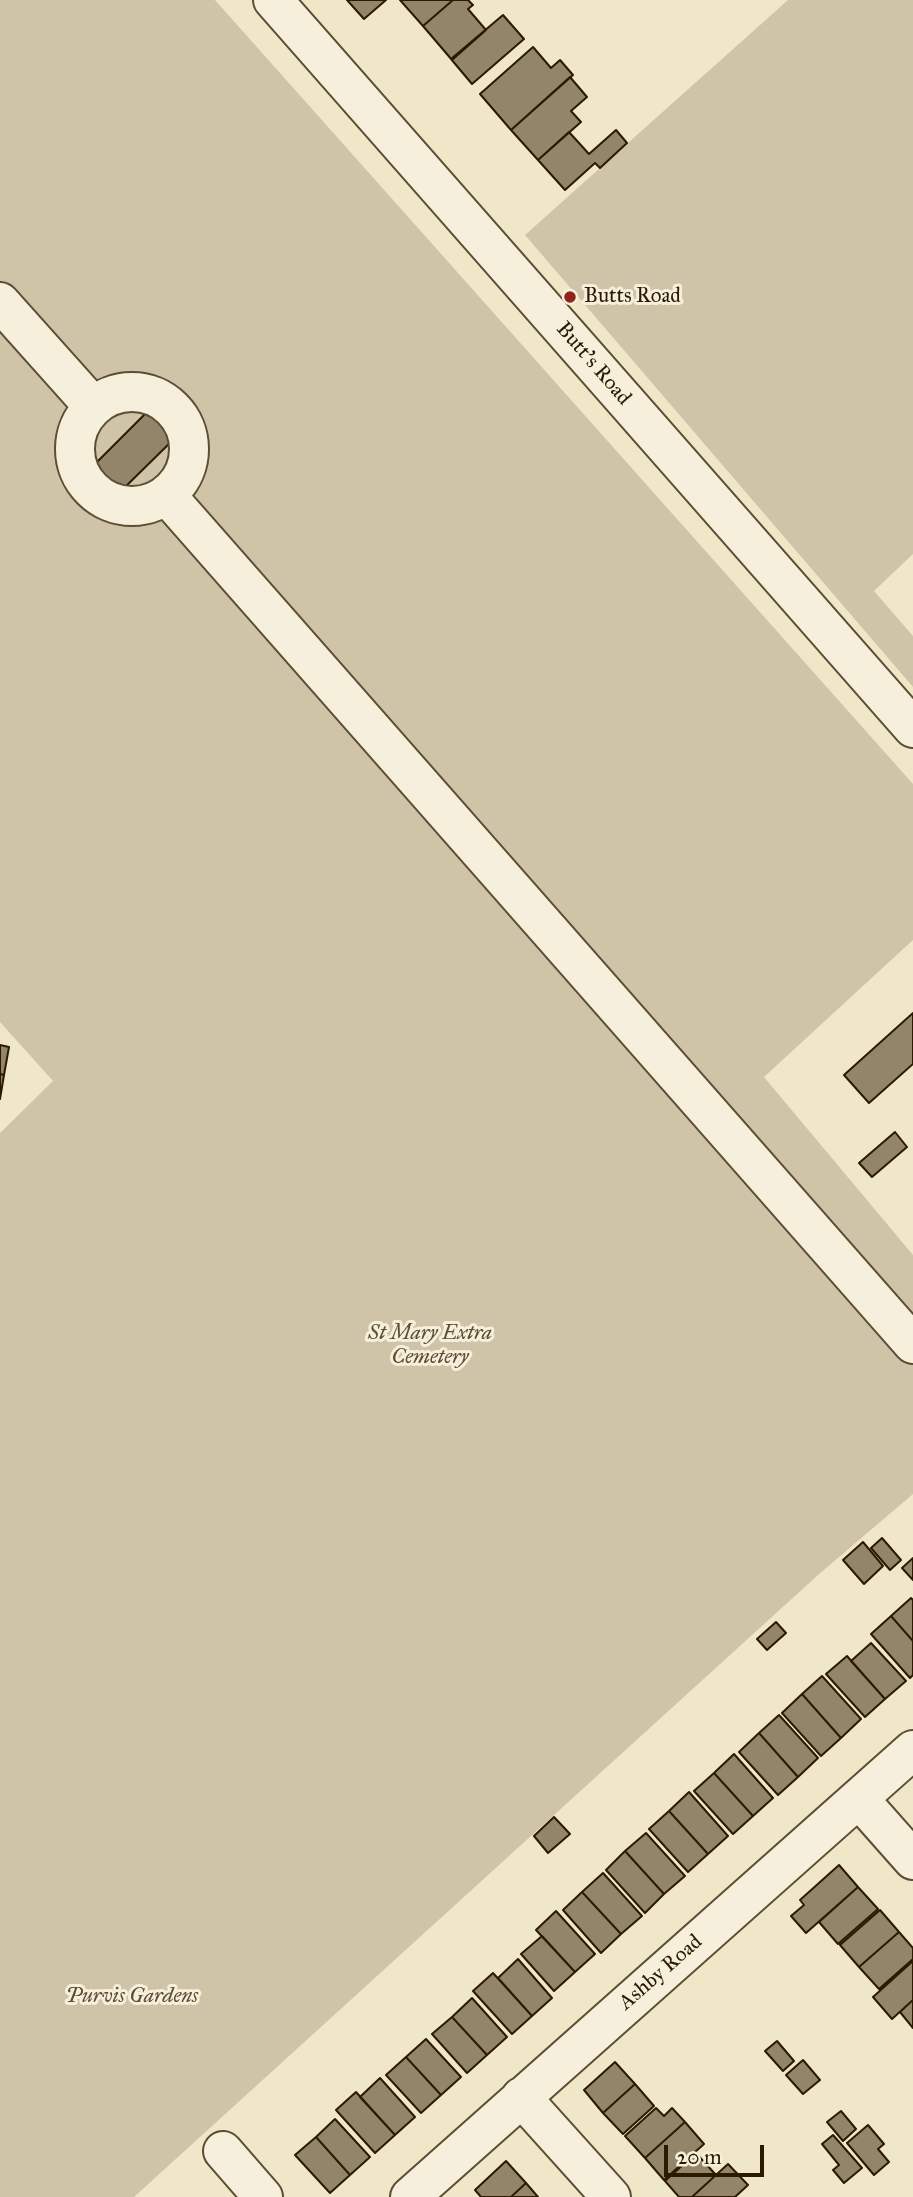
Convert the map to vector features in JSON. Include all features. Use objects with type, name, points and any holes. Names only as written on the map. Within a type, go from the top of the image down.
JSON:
[{"type":"street","name":"Butt's Road","points":[[273,0],[913,728]]},
{"type":"street","points":[[0,302],[93,406]]},
{"type":"street","points":[[130,391],[147,393],[163,400],[176,412],[185,427],[190,444],[189,462],[182,478],[168,496],[152,504],[132,507],[113,504],[96,494],[83,480],[76,461],[75,441],[81,422],[93,406],[110,396],[130,391]]},
{"type":"street","points":[[168,496],[913,1343]]},
{"type":"street","name":"Ashby Road","points":[[410,2197],[913,1750]]},
{"type":"street","points":[[859,1799],[913,1860]]},
{"type":"street","points":[[521,2097],[611,2197]]},
{"type":"street","points":[[223,2151],[262,2197]]},
{"type":"green space","name":"St Mary Extra Cemetery","points":[[0,0],[215,0],[913,784],[913,940],[764,1077],[913,1255],[913,1494],[818,1575],[134,2197],[0,2197],[0,1133],[53,1081],[0,1022]]},
{"type":"green space","points":[[788,0],[913,0],[913,554],[874,591],[913,636],[913,687],[525,235]]},
{"type":"building","points":[[347,0],[386,0],[364,19]]},
{"type":"building","points":[[400,0],[453,0],[423,26]]},
{"type":"building","points":[[453,0],[468,0],[473,5],[468,9],[486,30],[452,60],[423,26]]},
{"type":"building","points":[[503,15],[524,39],[472,84],[451,59]]},
{"type":"building","points":[[533,47],[551,68],[560,60],[573,75],[511,130],[480,94]]},
{"type":"building","points":[[570,77],[587,97],[571,111],[581,122],[538,160],[511,130]]},
{"type":"building","points":[[616,130],[627,143],[600,168],[595,163],[565,190],[538,160],[569,132],[589,154]]},
{"type":"building","points":[[152,407],[179,434],[116,496],[90,469]]},
{"type":"building","points":[[913,1013],[913,1064],[869,1103],[844,1075]]},
{"type":"building","points":[[0,1045],[9,1047],[4,1075],[0,1074]]},
{"type":"building","points":[[0,1074],[4,1075],[0,1099]]},
{"type":"building","points":[[895,1132],[907,1147],[872,1177],[859,1163]]},
{"type":"building","points":[[882,1538],[901,1560],[890,1570],[871,1548]]},
{"type":"building","points":[[863,1542],[883,1566],[864,1584],[843,1560]]},
{"type":"building","points":[[913,1558],[913,1580],[902,1568]]},
{"type":"building","points":[[911,1598],[913,1600],[913,1641],[891,1616]]},
{"type":"building","points":[[891,1616],[913,1641],[913,1675],[910,1678],[871,1634]]},
{"type":"building","points":[[776,1622],[786,1633],[767,1650],[757,1639]]},
{"type":"building","points":[[871,1643],[906,1681],[885,1699],[851,1661]]},
{"type":"building","points":[[847,1656],[885,1699],[865,1717],[826,1674]]},
{"type":"building","points":[[822,1676],[861,1719],[841,1738],[802,1694]]},
{"type":"building","points":[[802,1694],[841,1738],[821,1756],[782,1713]]},
{"type":"building","points":[[779,1715],[818,1758],[798,1777],[759,1733]]},
{"type":"building","points":[[759,1733],[798,1777],[778,1795],[739,1752]]},
{"type":"building","points":[[734,1754],[773,1798],[753,1816],[714,1773]]},
{"type":"building","points":[[714,1773],[753,1816],[733,1834],[694,1791]]},
{"type":"building","points":[[689,1792],[728,1836],[708,1854],[669,1811]]},
{"type":"building","points":[[669,1811],[708,1854],[688,1872],[649,1829]]},
{"type":"building","points":[[554,1817],[570,1834],[548,1853],[534,1836]]},
{"type":"building","points":[[646,1833],[685,1876],[664,1894],[625,1851]]},
{"type":"building","points":[[625,1851],[664,1894],[645,1913],[606,1870]]},
{"type":"building","points":[[839,1865],[858,1887],[806,1933],[791,1916],[804,1905],[800,1900]]},
{"type":"building","points":[[603,1873],[642,1916],[621,1934],[582,1892]]},
{"type":"building","points":[[858,1887],[878,1909],[838,1944],[819,1922]]},
{"type":"building","points":[[582,1892],[621,1934],[601,1953],[563,1910]]},
{"type":"building","points":[[880,1910],[899,1932],[859,1967],[840,1945]]},
{"type":"building","points":[[556,1911],[595,1954],[575,1972],[536,1930]]},
{"type":"building","points":[[899,1932],[913,1948],[913,1959],[879,1989],[859,1967]]},
{"type":"building","points":[[542,1936],[575,1972],[554,1991],[521,1954]]},
{"type":"building","points":[[518,1959],[552,1998],[532,2016],[498,1978]]},
{"type":"building","points":[[913,1961],[913,2000],[892,2019],[873,1997]]},
{"type":"building","points":[[493,1973],[532,2016],[512,2034],[473,1991]]},
{"type":"building","points":[[472,1998],[507,2037],[487,2055],[452,2017]]},
{"type":"building","points":[[913,2000],[913,2028],[900,2012]]},
{"type":"building","points":[[452,2017],[487,2055],[467,2073],[432,2034]]},
{"type":"building","points":[[426,2039],[461,2077],[441,2095],[406,2057]]},
{"type":"building","points":[[777,2041],[794,2061],[783,2071],[765,2051]]},
{"type":"building","points":[[406,2057],[441,2095],[421,2113],[386,2075]]},
{"type":"building","points":[[803,2060],[820,2080],[803,2094],[786,2075]]},
{"type":"building","points":[[615,2062],[635,2084],[603,2113],[584,2090]]},
{"type":"building","points":[[380,2078],[415,2117],[395,2135],[360,2097]]},
{"type":"building","points":[[635,2084],[654,2106],[623,2134],[603,2113]]},
{"type":"building","points":[[356,2092],[395,2135],[375,2153],[336,2110]]},
{"type":"building","points":[[656,2108],[664,2116],[672,2108],[685,2122],[645,2158],[625,2136]]},
{"type":"building","points":[[841,2111],[856,2129],[843,2141],[827,2122]]},
{"type":"building","points":[[335,2119],[370,2157],[350,2175],[316,2137]]},
{"type":"building","points":[[685,2122],[704,2144],[664,2180],[645,2158]]},
{"type":"building","points":[[868,2125],[884,2144],[878,2149],[889,2162],[874,2175],[847,2143]]},
{"type":"building","points":[[833,2135],[862,2168],[844,2183],[833,2170],[839,2165],[822,2144]]},
{"type":"building","points":[[316,2137],[350,2175],[330,2193],[295,2155]]},
{"type":"building","points":[[696,2153],[716,2175],[692,2197],[679,2197],[665,2181]]},
{"type":"building","points":[[506,2161],[526,2183],[511,2197],[481,2197],[475,2190]]},
{"type":"building","points":[[728,2164],[748,2185],[735,2197],[692,2197]]},
{"type":"building","points":[[526,2183],[538,2197],[511,2197]]},
{"type":"place","name":"Butts Road","points":[[570,297]]},
{"type":"park label","name":"Purvis Gardens","points":[[132,1997]]}]
